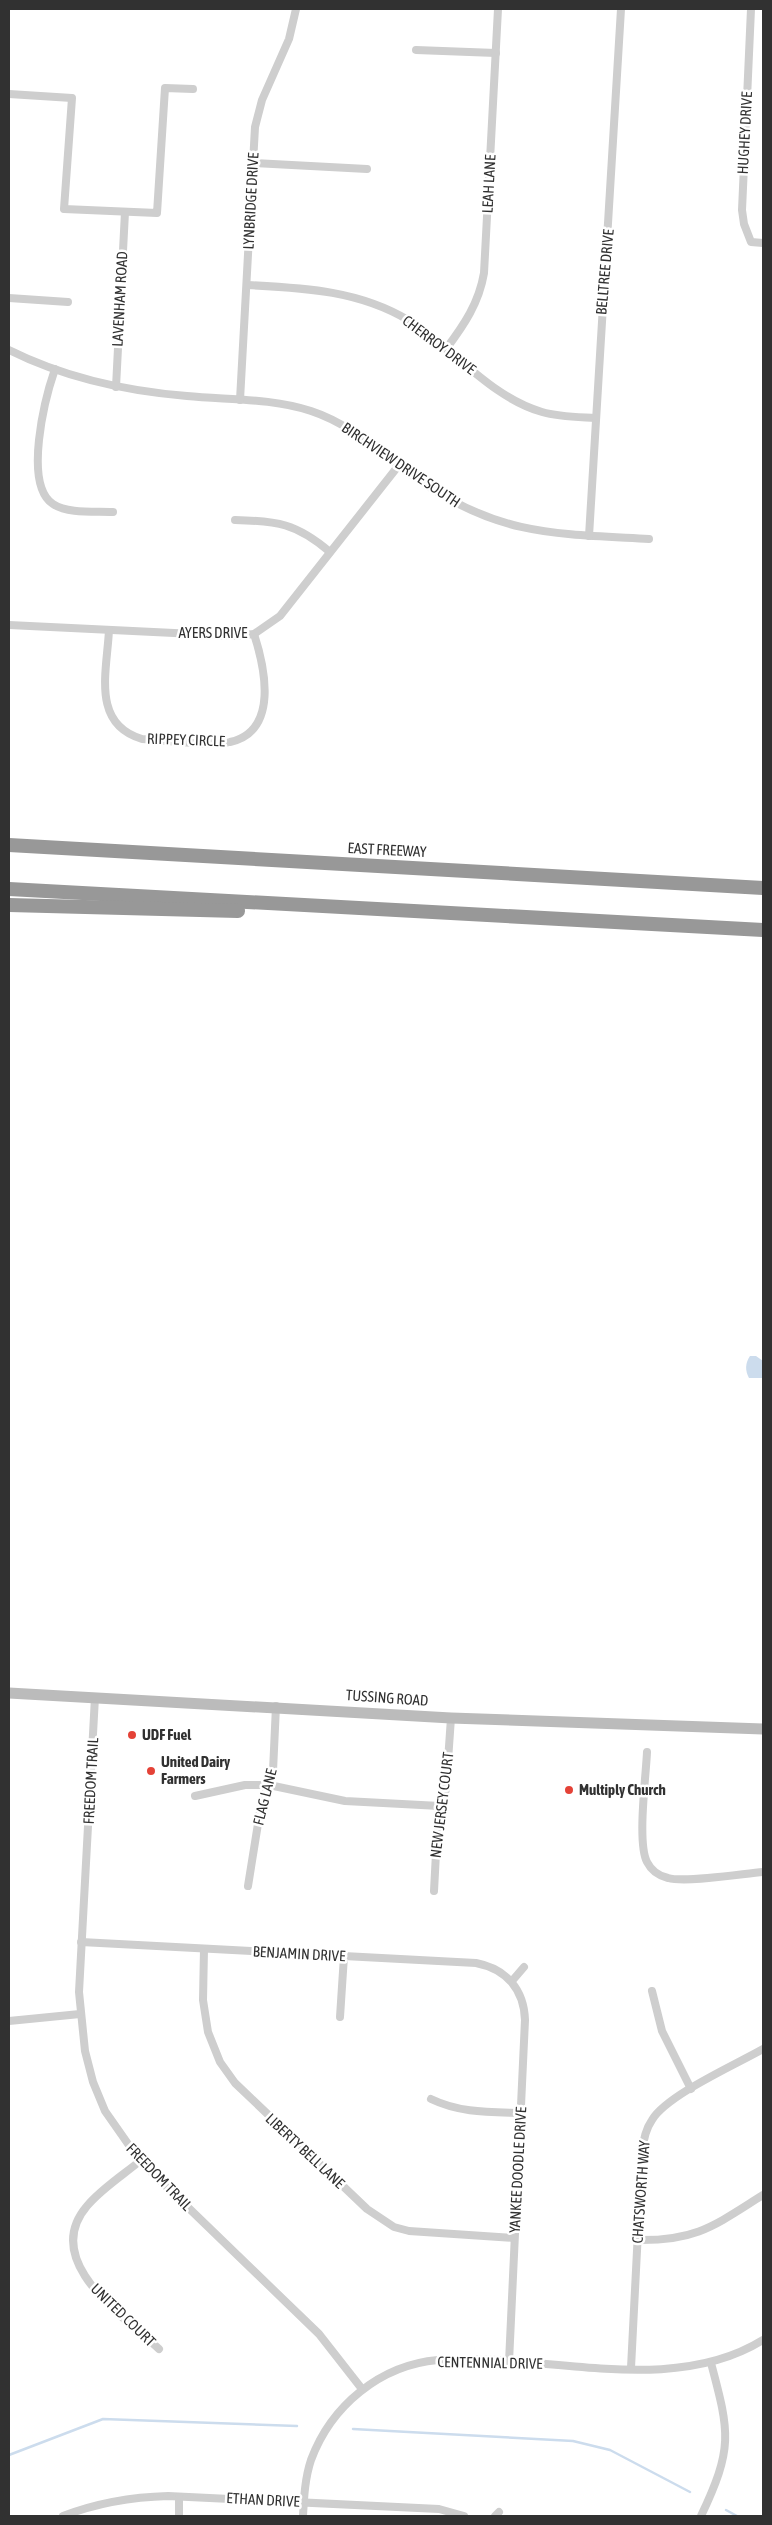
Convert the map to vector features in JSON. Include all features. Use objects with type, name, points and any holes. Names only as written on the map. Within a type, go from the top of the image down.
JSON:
[{"type":"highway","name":"EAST FREEWAY","points":[[9,845],[763,888]]},
{"type":"highway","points":[[9,888],[466,915],[763,930]]},
{"type":"highway","points":[[9,905],[344,915],[466,915]]},
{"type":"main road","name":"TUSSING ROAD","points":[[9,1693],[276,1706],[451,1718],[763,1729]]},
{"type":"street","name":"LYNBRIDGE DRIVE","points":[[240,400],[258,114],[289,39],[296,9]]},
{"type":"street","name":"LEAH LANE","points":[[446,349],[471,312],[479,295],[484,273],[498,9]]},
{"type":"street","name":"BELLTREE DRIVE","points":[[589,536],[621,9]]},
{"type":"street","name":"HUGHEY DRIVE","points":[[751,9],[742,210],[750,242],[763,243]]},
{"type":"street","points":[[416,50],[496,53]]},
{"type":"street","points":[[9,94],[72,98],[64,209],[157,213],[165,88],[193,90]]},
{"type":"street","points":[[254,163],[367,170]]},
{"type":"street","name":"LAVENHAM ROAD","points":[[116,386],[125,212]]},
{"type":"street","name":"CHERROY DRIVE","points":[[246,285],[323,290],[352,295],[408,320],[513,399],[542,412],[595,418]]},
{"type":"street","points":[[9,298],[68,302]]},
{"type":"street","name":"BIRCHVIEW DRIVE SOUTH","points":[[9,350],[55,369],[116,386],[184,396],[294,406],[312,411],[363,437],[399,465],[454,503],[490,520],[534,531],[649,539]]},
{"type":"street","points":[[55,369],[43,409],[38,479],[42,493],[52,504],[66,509],[113,512]]},
{"type":"street","name":"AYERS DRIVE","points":[[9,625],[236,636],[254,634],[280,616],[399,465]]},
{"type":"street","points":[[235,520],[282,523],[296,528],[330,552]]},
{"type":"street","name":"RIPPEY CIRCLE","points":[[109,630],[106,697],[108,710],[118,727],[132,736],[142,739],[223,743],[247,735],[263,711],[264,674],[254,634]]},
{"type":"street","name":"FREEDOM TRAIL","points":[[95,1697],[81,1942],[80,2014],[85,2051],[94,2082],[105,2110],[140,2161],[320,2334],[362,2389]]},
{"type":"street","name":"FLAG LANE","points":[[248,1886],[261,1805],[274,1771],[276,1706]]},
{"type":"street","name":"NEW JERSEY COURT","points":[[434,1892],[440,1806],[446,1789],[451,1718]]},
{"type":"street","points":[[647,1752],[643,1842],[647,1861],[652,1869],[660,1875],[680,1879],[763,1872]]},
{"type":"street","points":[[195,1796],[245,1786],[269,1785],[345,1801],[440,1806]]},
{"type":"street","name":"BENJAMIN DRIVE","points":[[81,1942],[476,1964],[496,1969],[512,1981]]},
{"type":"street","name":"LIBERTY BELL LANE","points":[[204,1949],[204,2015],[208,2032],[220,2062],[246,2096],[381,2219],[409,2232],[514,2238]]},
{"type":"street","points":[[340,2017],[344,1956]]},
{"type":"street","points":[[512,1981],[524,1967]]},
{"type":"street","name":"YANKEE DOODLE DRIVE","points":[[508,2362],[525,2010],[518,1989],[512,1981]]},
{"type":"street","points":[[652,1991],[662,2031],[691,2089]]},
{"type":"street","points":[[9,2021],[80,2014]]},
{"type":"street","name":"CHATSWORTH WAY","points":[[631,2368],[642,2153],[647,2128],[652,2119],[670,2101],[763,2049]]},
{"type":"street","points":[[431,2099],[464,2111],[521,2113]]},
{"type":"street","name":"UNITED COURT","points":[[140,2161],[87,2206],[76,2228],[74,2252],[79,2269],[94,2288],[159,2349]]},
{"type":"street","points":[[637,2240],[660,2240],[694,2234],[763,2195]]},
{"type":"street","name":"CENTENNIAL DRIVE","points":[[303,2516],[311,2461],[324,2433],[336,2415],[362,2389],[391,2372],[420,2363],[456,2359],[631,2368],[677,2368],[711,2363],[763,2340]]},
{"type":"street","points":[[701,2516],[721,2471],[727,2440],[723,2408],[711,2363]]},
{"type":"street","points":[[179,2516],[180,2497]]},
{"type":"street","name":"ETHAN DRIVE","points":[[63,2516],[127,2498],[180,2497],[438,2509],[464,2516]]},
{"type":"water","points":[[750,1356],[756,1356],[763,1361],[763,1378],[749,1378],[746,1367]]},
{"type":"waterway","points":[[9,2455],[103,2419],[297,2426]]},
{"type":"waterway","points":[[353,2429],[573,2441],[610,2450],[690,2492]]},
{"type":"waterway","points":[[726,2510],[737,2516]]},
{"type":"place","name":"UDF Fuel","points":[[132,1735]]},
{"type":"place","name":"United Dairy Farmers","points":[[151,1771]]},
{"type":"place","name":"Multiply Church","points":[[569,1790]]}]
